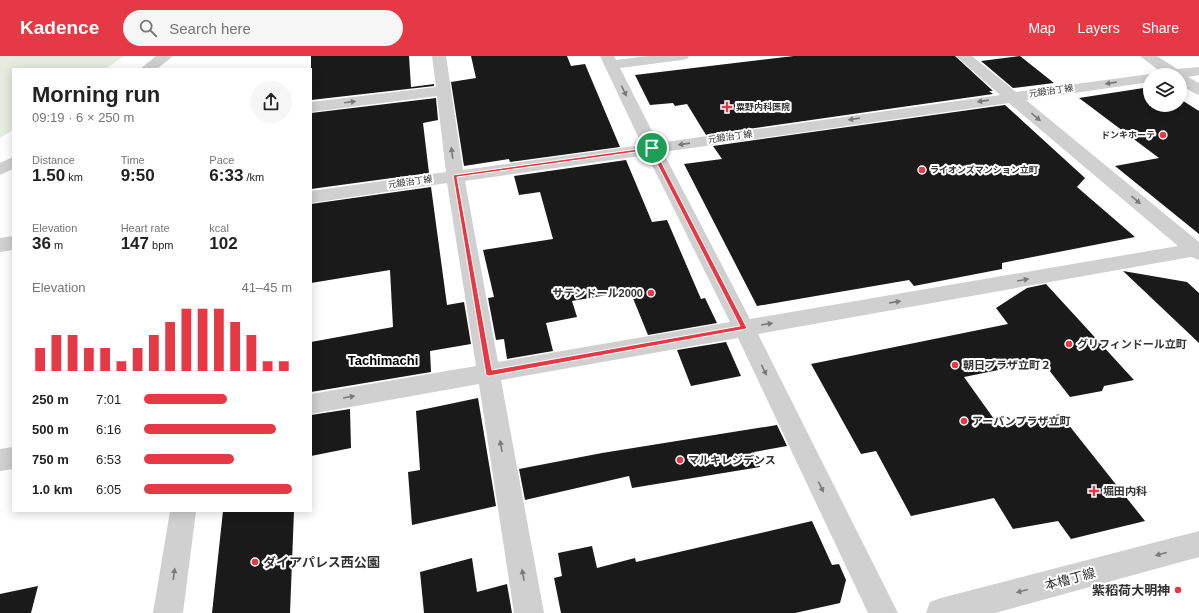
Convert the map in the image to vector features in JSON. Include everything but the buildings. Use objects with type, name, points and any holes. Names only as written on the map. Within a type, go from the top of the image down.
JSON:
[{"type":"street","points":[[149,68],[166,56]]},
{"type":"street","points":[[438,56],[455,176],[529,613]]},
{"type":"street","points":[[682,56],[610,61],[652,148],[744,328],[883,613]]},
{"type":"street","points":[[963,56],[1198,251]]},
{"type":"street","points":[[1147,56],[1165,68]]},
{"type":"street","points":[[1179,58],[1199,70]]},
{"type":"street","points":[[1187,72],[1199,70]]},
{"type":"street","name":"元鍛治丁線","points":[[312,197],[1143,79]]},
{"type":"street","points":[[1187,82],[1199,90]]},
{"type":"street","points":[[312,107],[444,91]]},
{"type":"street","points":[[0,170],[12,163]]},
{"type":"street","points":[[0,245],[12,243]]},
{"type":"street","points":[[312,404],[489,374],[744,328],[1198,251]]},
{"type":"street","points":[[0,460],[12,458]]},
{"type":"street","points":[[168,613],[184,512]]},
{"type":"street","name":"本櫓丁線","points":[[941,613],[1199,544]]},
{"type":"shaded area","points":[[0,56],[124,56],[106,68],[12,68],[12,131],[0,138]]},
{"type":"place","name":"粟野内科医院","points":[[727,107]]},
{"type":"place","name":"ドンキホーテ","points":[[1163,135]]},
{"type":"place","name":"ライオンズマンション立町","points":[[922,170]]},
{"type":"place","name":"サテンドール2000","points":[[651,293]]},
{"type":"place","name":"グリフィンドール立町","points":[[1069,344]]},
{"type":"place","name":"朝日プラザ立町２","points":[[955,365]]},
{"type":"place","name":"アーバンプラザ立町","points":[[964,421]]},
{"type":"place","name":"マルキレジデンス","points":[[680,460]]},
{"type":"place","name":"堀田内科","points":[[1094,491]]},
{"type":"place","name":"ダイアパレス西公園","points":[[255,562]]},
{"type":"place","name":"紫稻荷大明神","points":[[1178,590]]},
{"type":"district","name":"Tachimachi","points":[[383,360]]},
{"type":"route","points":[[652,148],[744,328],[489,374],[455,176],[652,148]]}]
